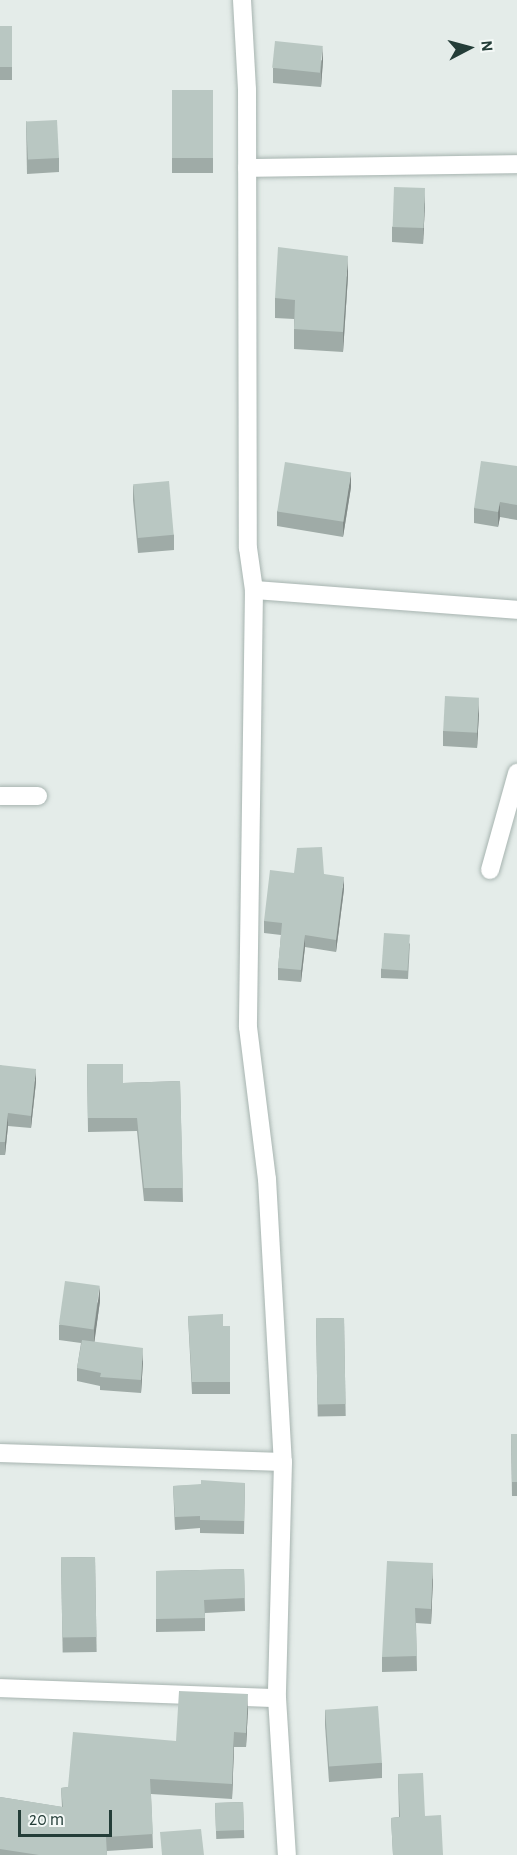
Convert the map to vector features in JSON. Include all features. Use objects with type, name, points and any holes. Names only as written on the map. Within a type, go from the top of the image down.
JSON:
[{"type":"street","points":[[242,0],[247,168],[248,548],[254,590],[248,1027],[267,1179],[283,1462],[277,1698],[287,1855]]},
{"type":"street","points":[[247,168],[517,164]]},
{"type":"street","points":[[254,590],[517,610]]},
{"type":"street","points":[[490,870],[517,773]]},
{"type":"street","points":[[0,796],[38,796]]},
{"type":"street","points":[[0,1453],[283,1462]]},
{"type":"street","points":[[0,1688],[277,1698]]},
{"type":"building","points":[[0,26],[12,26],[12,67],[0,67]]},
{"type":"building","points":[[275,41],[323,46],[320,73],[272,68]]},
{"type":"building","points":[[172,90],[213,90],[213,158],[172,158]]},
{"type":"building","points":[[57,120],[59,158],[28,160],[26,122]]},
{"type":"building","points":[[394,187],[425,188],[424,228],[393,227]]},
{"type":"building","points":[[278,247],[348,256],[343,332],[294,329],[295,300],[275,298]]},
{"type":"building","points":[[481,461],[517,466],[517,505],[500,502],[498,512],[474,508]]},
{"type":"building","points":[[285,462],[351,472],[343,522],[277,511]]},
{"type":"building","points":[[169,481],[174,535],[138,538],[133,484]]},
{"type":"building","points":[[445,696],[479,698],[477,733],[443,731]]},
{"type":"building","points":[[322,847],[324,874],[344,877],[336,940],[305,935],[301,970],[278,968],[282,923],[264,921],[270,870],[294,873],[297,848]]},
{"type":"building","points":[[384,933],[410,935],[407,971],[381,969]]},
{"type":"building","points":[[87,1064],[123,1064],[123,1083],[180,1081],[183,1188],[144,1188],[137,1118],[88,1118]]},
{"type":"building","points":[[0,1065],[36,1069],[31,1116],[8,1113],[5,1142],[0,1142]]},
{"type":"building","points":[[65,1281],[100,1286],[94,1329],[59,1325]]},
{"type":"building","points":[[223,1314],[223,1326],[230,1326],[230,1382],[192,1382],[188,1316]]},
{"type":"building","points":[[316,1318],[344,1318],[346,1404],[318,1404]]},
{"type":"building","points":[[82,1340],[143,1348],[141,1380],[100,1377],[101,1373],[77,1368]]},
{"type":"building","points":[[511,1434],[517,1434],[517,1482],[512,1482]]},
{"type":"building","points":[[201,1480],[245,1483],[244,1521],[200,1520],[200,1516],[175,1517],[173,1486],[201,1484]]},
{"type":"building","points":[[95,1557],[96,1637],[62,1638],[61,1558]]},
{"type":"building","points":[[387,1561],[433,1563],[431,1609],[415,1608],[417,1656],[382,1657]]},
{"type":"building","points":[[244,1569],[245,1598],[204,1600],[205,1618],[156,1619],[156,1571]]},
{"type":"building","points":[[179,1691],[248,1694],[246,1733],[234,1732],[232,1784],[150,1779],[153,1834],[106,1837],[107,1855],[39,1855],[0,1849],[0,1797],[63,1807],[61,1788],[68,1787],[73,1732],[176,1741]]},
{"type":"building","points":[[378,1706],[382,1763],[329,1767],[325,1710]]},
{"type":"building","points":[[423,1773],[425,1816],[441,1815],[443,1855],[393,1855],[391,1818],[400,1817],[398,1774]]},
{"type":"building","points":[[243,1802],[244,1830],[216,1831],[215,1803]]},
{"type":"building","points":[[201,1829],[204,1855],[162,1855],[160,1832]]}]
